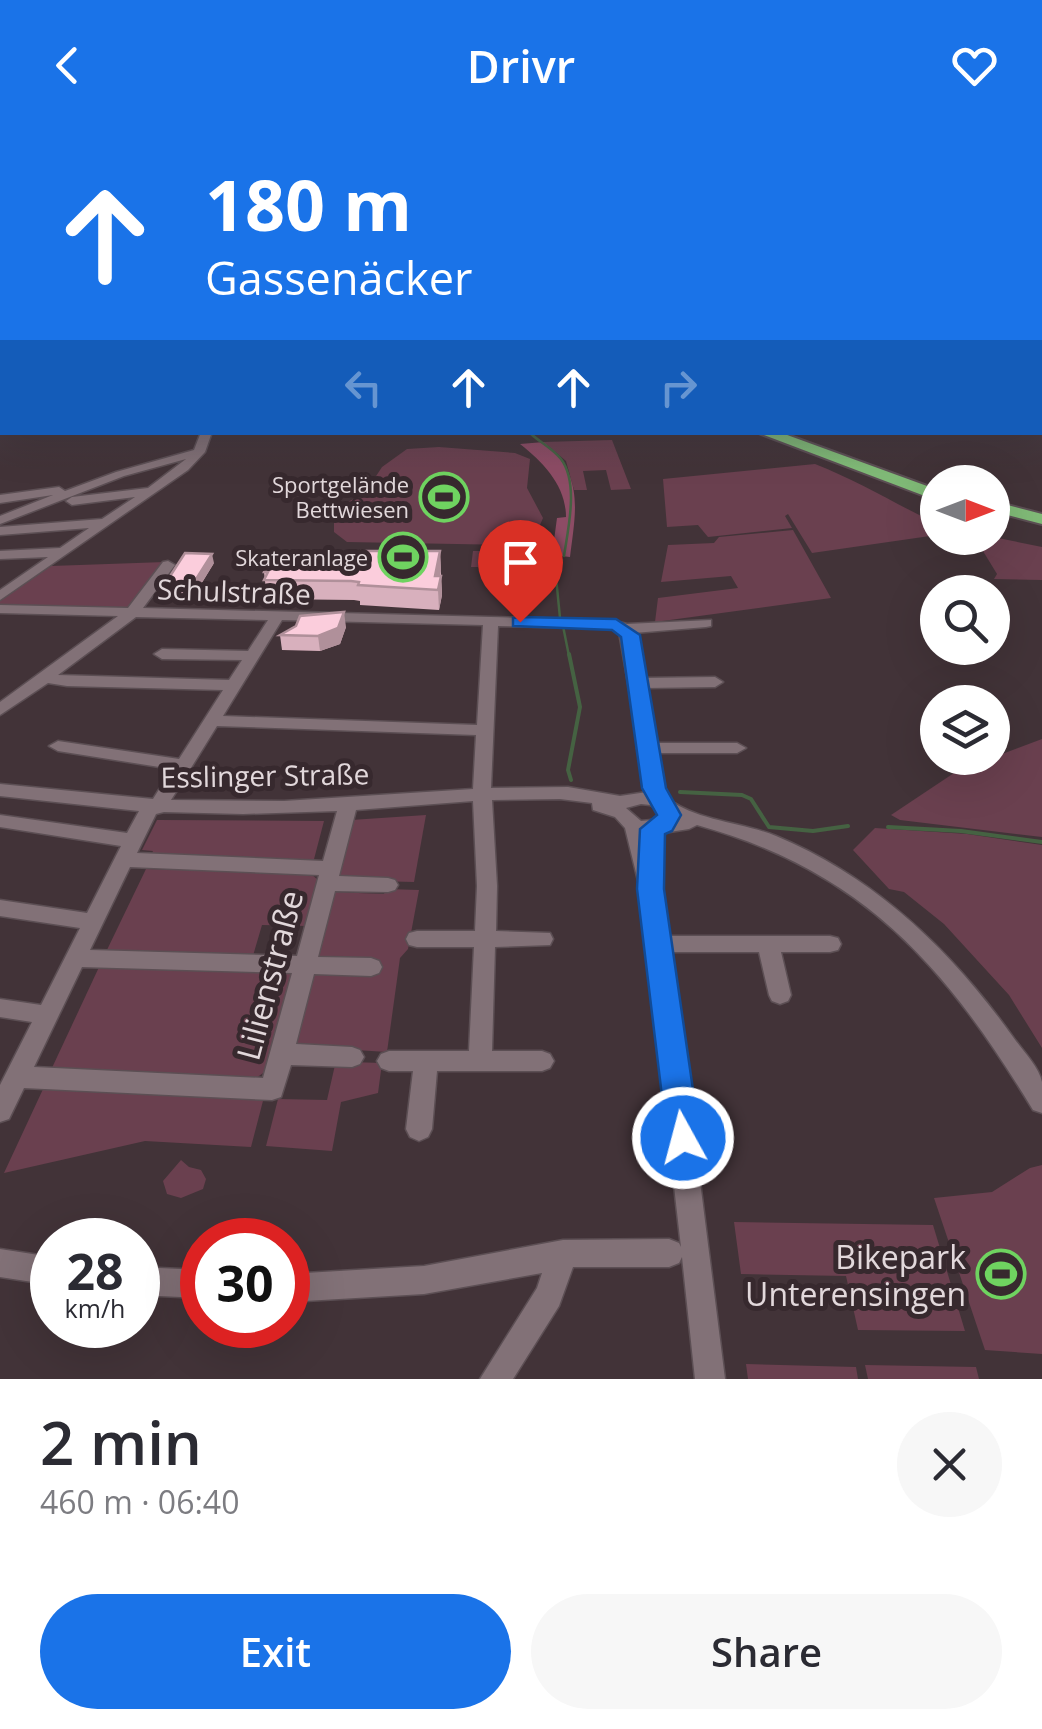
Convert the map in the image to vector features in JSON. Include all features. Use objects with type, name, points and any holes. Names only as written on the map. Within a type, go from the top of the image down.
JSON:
[{"type":"highway","points":[[771,435],[920,487]]},
{"type":"highway","points":[[785,435],[906,483]]},
{"type":"highway","points":[[1010,514],[1042,522]]},
{"type":"street","points":[[0,596],[153,491],[199,452],[206,435]]},
{"type":"street","points":[[0,520],[199,452]]},
{"type":"street","points":[[47,502],[153,491]]},
{"type":"street","points":[[0,498],[49,492],[68,494]]},
{"type":"street","points":[[0,531],[105,524]]},
{"type":"street","points":[[0,555],[63,552]]},
{"type":"street","points":[[0,710],[132,613],[168,565]]},
{"type":"street","name":"Schulstraße","points":[[0,610],[616,624],[626,629],[706,624]]},
{"type":"street","points":[[0,1111],[129,851],[276,617]]},
{"type":"street","points":[[480,1061],[487,864],[482,797],[491,622]]},
{"type":"street","points":[[626,629],[648,756],[650,889],[710,1379]]},
{"type":"street","points":[[162,654],[252,656]]},
{"type":"street","points":[[43,677],[234,685]]},
{"type":"street","points":[[637,683],[716,682]]},
{"type":"street","points":[[211,721],[486,730]]},
{"type":"street","points":[[58,746],[182,765]]},
{"type":"street","points":[[648,756],[737,748]]},
{"type":"street","name":"Esslinger Straße","points":[[0,790],[154,807],[348,805],[531,794],[714,823],[796,852],[896,917],[965,988],[1042,1102]]},
{"type":"street","name":"Lilienstraße","points":[[17,1076],[272,1089],[348,805]]},
{"type":"street","points":[[0,820],[129,851],[388,885]]},
{"type":"street","points":[[0,908],[94,922]]},
{"type":"street","points":[[417,939],[542,939]]},
{"type":"street","points":[[658,944],[830,944]]},
{"type":"street","points":[[768,944],[780,994]]},
{"type":"street","points":[[76,958],[371,967]]},
{"type":"street","points":[[0,1008],[47,1016]]},
{"type":"street","points":[[282,1054],[352,1058]]},
{"type":"street","points":[[389,1061],[542,1061]]},
{"type":"street","points":[[420,1130],[426,1061]]},
{"type":"street","points":[[310,1287],[424,1280],[563,1254],[668,1253]]},
{"type":"street","points":[[495,1379],[549,1296],[563,1254]]},
{"type":"street","points":[[0,1262],[30,1267]]},
{"type":"shaded area","points":[[612,440],[631,489],[611,490],[606,470],[583,471],[587,490],[574,490],[566,461],[544,442]]},
{"type":"shaded area","points":[[544,442],[566,468],[574,494],[570,557],[552,555],[557,518],[566,517],[558,485],[520,444]]},
{"type":"shaded area","name":"Sportgelände Bettwiesen","points":[[439,447],[515,453],[530,459],[527,488],[543,518],[537,532],[516,545],[347,542],[334,532],[334,515],[340,506],[365,493],[382,467],[407,449]]},
{"type":"shaded area","points":[[815,464],[920,515],[920,537],[812,553],[788,514],[785,516],[792,528],[708,537],[698,525],[667,527],[663,479]]},
{"type":"shaded area","points":[[793,530],[831,598],[655,622],[658,598],[738,588],[731,576],[661,582],[668,545],[714,543],[719,537]]},
{"type":"shaded area","points":[[1010,540],[1042,547],[1042,580],[1010,579],[1010,575],[997,574],[985,555],[1010,555]]},
{"type":"shaded area","points":[[473,551],[518,551],[517,568],[531,571],[535,580],[511,583],[488,578],[478,567],[471,567]]},
{"type":"shaded area","points":[[165,562],[133,606],[126,609],[0,606],[0,601],[51,566]]},
{"type":"shaded area","points":[[1042,739],[1042,837],[900,820],[891,815],[951,775],[1010,775],[1010,751]]},
{"type":"shaded area","points":[[426,815],[414,882],[336,880],[351,820]]},
{"type":"shaded area","points":[[157,820],[324,821],[313,863],[150,857],[153,851],[142,850]]},
{"type":"shaded area","points":[[875,828],[967,834],[1042,845],[1042,1048],[1009,995],[944,924],[904,892],[889,889],[853,850]]},
{"type":"shaded area","points":[[146,869],[311,874],[318,880],[306,926],[262,925],[252,959],[105,954]]},
{"type":"shaded area","points":[[386,889],[419,890],[408,949],[400,958],[387,1052],[293,1046],[332,892],[384,894]]},
{"type":"shaded area","points":[[100,965],[292,974],[266,1071],[256,1078],[51,1070]]},
{"type":"shaded area","points":[[382,1063],[378,1093],[341,1102],[332,1151],[266,1146],[278,1099],[327,1100],[335,1065]]},
{"type":"shaded area","points":[[44,1087],[264,1097],[251,1147],[145,1141],[4,1173]]},
{"type":"shaded area","points":[[181,1160],[201,1170],[206,1179],[203,1189],[181,1198],[167,1194],[163,1181]]},
{"type":"shaded area","name":"Bikepark Unterensingen","points":[[1042,1165],[1042,1354],[985,1350],[934,1198],[992,1192],[1030,1168]]},
{"type":"shaded area","points":[[734,1222],[933,1225],[965,1331],[858,1330],[846,1276],[741,1274]]},
{"type":"shaded area","points":[[746,1364],[856,1367],[858,1379],[748,1379]]},
{"type":"shaded area","points":[[865,1365],[976,1367],[979,1379],[868,1379]]},
{"type":"building","points":[[361,551],[440,551],[435,576],[441,576],[438,590],[358,585],[359,582],[351,581],[264,580],[268,563],[281,563],[284,558],[359,559]]},
{"type":"building","points":[[185,553],[212,554],[193,584],[165,584]]},
{"type":"building","points":[[344,612],[338,628],[318,636],[280,635],[296,626],[300,616]]},
{"type":"waterway","points":[[533,435],[561,459],[570,480],[571,506],[564,556]]},
{"type":"waterway","points":[[560,618],[556,577],[562,560]]},
{"type":"waterway","points":[[563,626],[569,656]]},
{"type":"waterway","points":[[569,654],[580,707],[568,770],[571,780]]},
{"type":"waterway","points":[[680,792],[742,795],[751,799],[769,827],[813,831],[848,826]]},
{"type":"waterway","points":[[888,827],[961,831],[1042,842]]},
{"type":"place","name":"Sportgelände Bettwiesen","points":[[444,497]]},
{"type":"place","name":"Skateranlage","points":[[403,557]]},
{"type":"place","name":"Bikepark Unterensingen","points":[[1001,1274]]},
{"type":"route","points":[[520,622],[616,624],[630,635],[654,788],[669,815],[667,822],[653,829],[650,889],[683,1138]]}]
